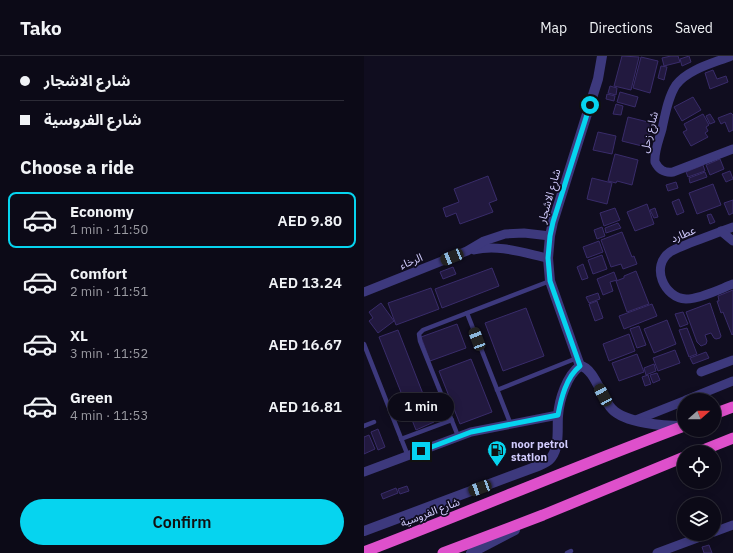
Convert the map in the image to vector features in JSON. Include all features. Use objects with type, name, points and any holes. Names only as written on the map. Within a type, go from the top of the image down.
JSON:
[{"type":"highway","points":[[721,411],[733,407]]},
{"type":"highway","name":"شارع الفروسية","points":[[364,552],[463,514],[619,450],[677,429]]},
{"type":"highway","points":[[716,445],[733,438]]},
{"type":"highway","points":[[443,553],[543,515],[677,460]]},
{"type":"street","name":"شارع الاشجار","points":[[602,56],[598,79],[570,165],[550,236],[548,258],[550,281],[578,362],[589,372],[611,409],[622,416],[636,420],[660,425],[677,426]]},
{"type":"street","name":"شارع زحل","points":[[731,56],[689,74],[676,85],[655,153],[655,162],[663,171],[667,173],[733,149]]},
{"type":"street","name":"عطارد","points":[[733,227],[670,252],[662,263],[661,277],[663,284],[672,294],[685,299],[733,284]]},
{"type":"street","points":[[721,231],[733,241]]},
{"type":"street","name":"الرخاء","points":[[364,292],[467,251],[484,241],[513,233],[550,236]]},
{"type":"street","name":"الرخاء","points":[[467,251],[485,248],[500,248],[548,258]]},
{"type":"street","points":[[701,372],[733,360]]},
{"type":"street","points":[[364,472],[458,436],[558,415],[564,389],[578,362]]},
{"type":"street","points":[[703,393],[733,381]]},
{"type":"street","points":[[636,420],[677,403]]},
{"type":"street","name":"شارع الفروسية","points":[[364,531],[538,466],[551,459],[555,452],[557,442],[558,415]]},
{"type":"street","points":[[471,553],[543,515]]},
{"type":"street","points":[[721,529],[733,525]]},
{"type":"street","points":[[657,553],[689,541]]},
{"type":"lane","points":[[458,436],[420,341],[419,334],[423,330],[550,281]]},
{"type":"lane","points":[[467,313],[511,425]]},
{"type":"lane","points":[[364,344],[408,456]]},
{"type":"lane","points":[[497,390],[578,362]]},
{"type":"lane","points":[[401,439],[452,420]]},
{"type":"lane","points":[[364,426],[374,422]]},
{"type":"building","points":[[622,56],[639,57],[631,90],[614,86]]},
{"type":"building","points":[[678,56],[680,62],[664,66],[662,58]]},
{"type":"building","points":[[689,56],[691,62],[682,66],[680,59]]},
{"type":"building","points":[[641,57],[658,61],[650,93],[633,88]]},
{"type":"building","points":[[661,66],[667,67],[664,80],[658,78]]},
{"type":"building","points":[[713,70],[717,79],[726,76],[728,82],[710,89],[705,73]]},
{"type":"building","points":[[610,86],[617,88],[616,95],[608,93]]},
{"type":"building","points":[[620,92],[638,97],[635,107],[617,102]]},
{"type":"building","points":[[607,94],[615,96],[614,101],[606,99]]},
{"type":"building","points":[[693,97],[701,110],[682,121],[674,107]]},
{"type":"building","points":[[616,104],[623,106],[621,115],[613,114]]},
{"type":"building","points":[[731,113],[733,115],[733,130],[729,132],[725,122],[721,124],[718,118]]},
{"type":"building","points":[[703,114],[709,125],[706,127],[708,131],[705,133],[708,137],[691,146],[683,132],[687,130],[684,124]]},
{"type":"building","points":[[710,114],[715,122],[710,124],[706,116]]},
{"type":"building","points":[[628,117],[652,123],[646,147],[622,141]]},
{"type":"building","points":[[598,132],[616,136],[612,154],[593,150]]},
{"type":"building","points":[[615,154],[638,160],[632,185],[617,181],[616,183],[608,181]]},
{"type":"building","points":[[720,159],[724,169],[710,175],[706,165]]},
{"type":"building","points":[[703,165],[705,171],[688,177],[686,172]]},
{"type":"building","points":[[730,171],[733,179],[726,182],[722,174]]},
{"type":"building","points":[[705,172],[707,177],[690,183],[689,178]]},
{"type":"building","points":[[488,176],[497,200],[489,203],[493,212],[460,224],[456,213],[446,217],[443,208],[459,202],[454,189]]},
{"type":"building","points":[[592,178],[612,183],[607,204],[587,199]]},
{"type":"building","points":[[676,182],[678,188],[668,191],[666,185]]},
{"type":"building","points":[[713,184],[721,205],[697,214],[689,193]]},
{"type":"building","points":[[679,199],[684,212],[677,215],[672,202]]},
{"type":"building","points":[[733,200],[733,213],[729,215],[724,203]]},
{"type":"building","points":[[647,204],[654,224],[635,231],[627,212]]},
{"type":"building","points":[[615,208],[620,220],[604,226],[600,213]]},
{"type":"building","points":[[655,208],[658,217],[654,218],[650,210]]},
{"type":"building","points":[[711,214],[715,222],[710,224],[707,215]]},
{"type":"building","points":[[618,223],[621,228],[606,233],[605,228]]},
{"type":"building","points":[[602,227],[605,236],[597,239],[594,230]]},
{"type":"building","points":[[622,232],[632,257],[634,256],[637,264],[623,269],[621,264],[611,267],[601,240]]},
{"type":"building","points":[[599,241],[603,252],[587,258],[583,247]]},
{"type":"building","points":[[602,255],[607,269],[593,274],[588,260]]},
{"type":"building","points":[[583,264],[588,278],[582,280],[577,267]]},
{"type":"building","points":[[453,267],[456,274],[443,279],[440,272]]},
{"type":"building","points":[[492,268],[499,286],[442,308],[435,289]]},
{"type":"building","points":[[636,271],[649,304],[627,312],[616,281]]},
{"type":"building","points":[[614,272],[617,280],[610,282],[613,291],[603,295],[597,279]]},
{"type":"building","points":[[431,288],[439,309],[396,325],[388,303]]},
{"type":"building","points":[[733,290],[732,335],[717,301],[719,301],[718,296]]},
{"type":"building","points":[[598,293],[600,299],[589,303],[586,297]]},
{"type":"building","points":[[597,301],[603,318],[595,321],[589,304]]},
{"type":"building","points":[[381,303],[394,321],[378,333],[369,321],[373,318],[369,312]]},
{"type":"building","points":[[710,303],[721,336],[720,338],[716,339],[711,333],[705,335],[707,341],[706,344],[701,346],[697,342],[686,312]]},
{"type":"building","points":[[652,304],[657,316],[624,329],[619,316]]},
{"type":"building","points":[[526,308],[544,356],[503,371],[485,323]]},
{"type":"building","points":[[683,312],[688,324],[680,327],[675,314]]},
{"type":"building","points":[[667,320],[676,344],[654,353],[644,329]]},
{"type":"building","points":[[457,324],[466,348],[430,361],[421,337]]},
{"type":"building","points":[[639,326],[646,345],[637,348],[630,329]]},
{"type":"building","points":[[687,328],[697,354],[689,357],[679,330]]},
{"type":"building","points":[[398,330],[434,422],[416,430],[379,337]]},
{"type":"building","points":[[629,334],[635,351],[609,361],[603,344]]},
{"type":"building","points":[[675,350],[680,363],[658,371],[653,358]]},
{"type":"building","points":[[706,352],[709,358],[693,364],[690,358]]},
{"type":"building","points":[[637,354],[644,372],[619,381],[612,363]]},
{"type":"building","points":[[471,359],[492,412],[460,424],[439,371]]},
{"type":"building","points":[[654,364],[656,371],[646,375],[644,368]]},
{"type":"building","points":[[657,373],[660,380],[653,383],[650,375]]},
{"type":"building","points":[[648,375],[651,384],[645,386],[642,377]]},
{"type":"building","points":[[378,429],[385,447],[378,450],[371,432]]},
{"type":"building","points":[[369,435],[375,449],[364,454],[364,437]]},
{"type":"building","points":[[407,486],[409,491],[400,494],[398,489]]},
{"type":"building","points":[[396,488],[398,493],[383,499],[381,494]]},
{"type":"building","points":[[709,545],[712,553],[704,553],[702,547]]},
{"type":"place","name":"noor petrol station","points":[[497,467]]},
{"type":"route","points":[[421,451],[471,432],[558,415],[564,389],[576,368],[580,366],[550,281],[548,258],[550,236],[572,158],[590,105]]}]
